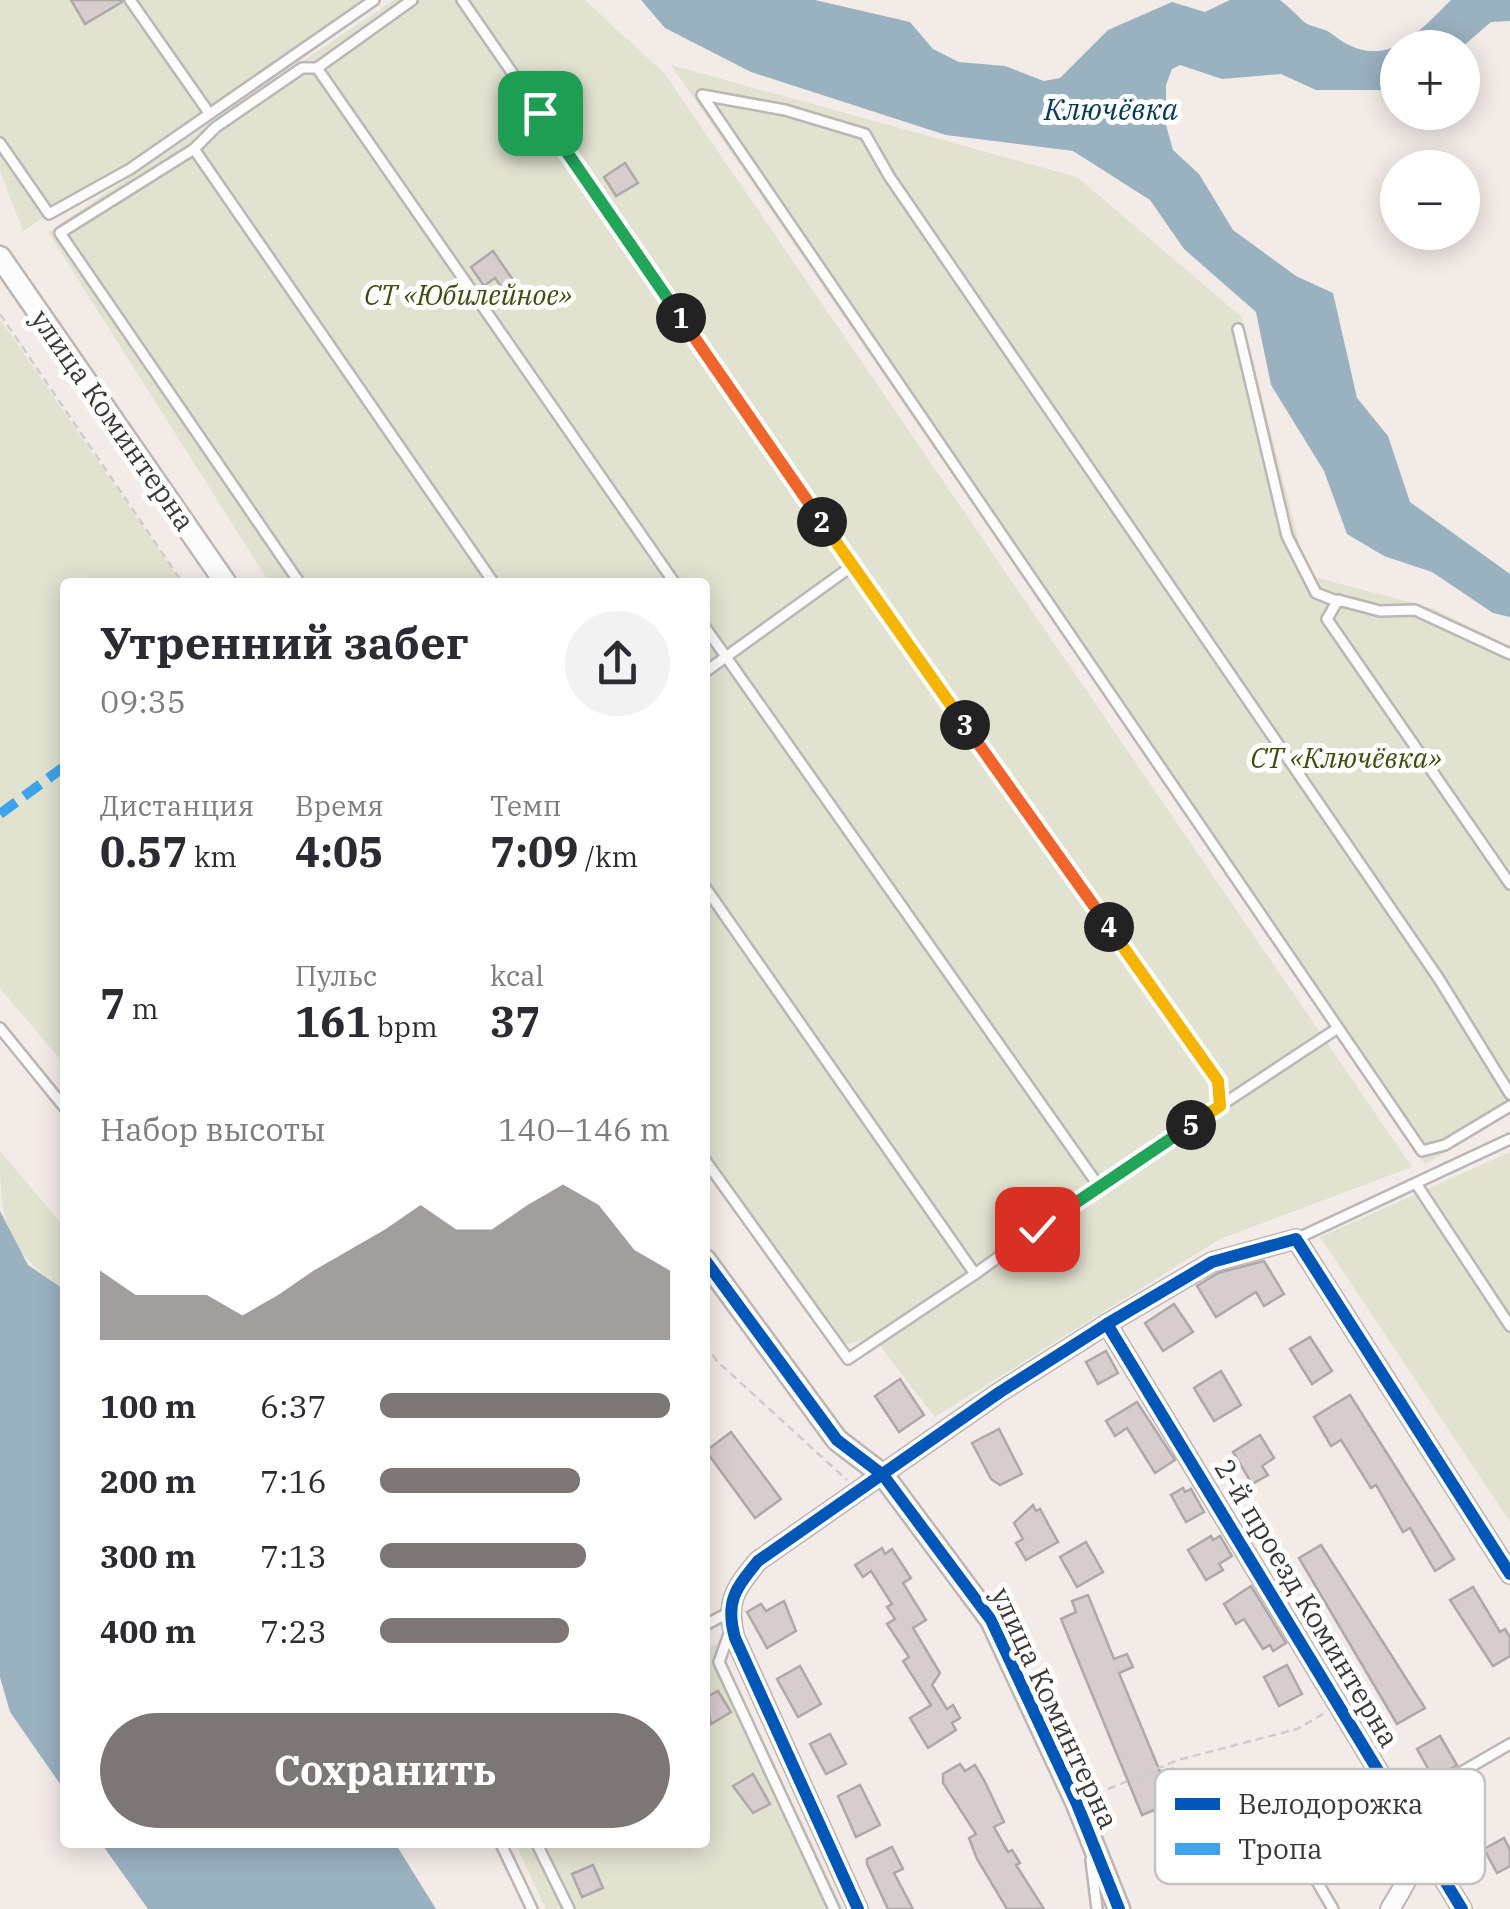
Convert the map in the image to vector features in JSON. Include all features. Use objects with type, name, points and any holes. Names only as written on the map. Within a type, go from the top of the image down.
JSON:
[{"type":"street","name":"улица Коминтерна","points":[[0,256],[223,578]]},
{"type":"street","points":[[858,1909],[730,1620],[739,1584],[758,1561],[883,1475],[1107,1324],[1212,1262],[1296,1240],[1510,1574]]},
{"type":"street","name":"улица Коминтерна","points":[[710,1267],[837,1440],[883,1475],[991,1620],[1076,1804],[1119,1909]]},
{"type":"street","name":"2-й проезд Коминтерна","points":[[1107,1324],[1379,1769]]},
{"type":"street","points":[[1390,1909],[1405,1884]]},
{"type":"street","name":"2-й проезд Коминтерна","points":[[1447,1884],[1462,1909]]},
{"type":"lane","points":[[130,0],[207,110]]},
{"type":"lane","points":[[352,0],[359,10]]},
{"type":"lane","points":[[0,143],[49,214],[130,169],[374,0]]},
{"type":"lane","points":[[297,578],[60,233],[194,149],[216,127],[302,68],[317,68],[412,0]]},
{"type":"lane","points":[[462,0],[852,566],[1218,1081],[1220,1106]]},
{"type":"lane","points":[[317,68],[671,578]]},
{"type":"lane","points":[[1510,1094],[1439,979],[889,176],[865,134],[785,110],[702,94],[1422,1151],[1445,1145],[1510,1106]]},
{"type":"lane","points":[[194,149],[490,578]]},
{"type":"lane","points":[[1238,330],[1286,536],[1316,593],[1342,604],[1415,610],[1510,654]]},
{"type":"lane","points":[[710,668],[852,566]]},
{"type":"lane","points":[[1342,604],[1327,618],[1510,884]]},
{"type":"lane","points":[[710,634],[1098,1185]]},
{"type":"lane","points":[[710,894],[975,1274]]},
{"type":"lane","points":[[0,1028],[60,1102]]},
{"type":"lane","points":[[710,1167],[848,1359],[1098,1185],[1338,1028]]},
{"type":"lane","points":[[1296,1240],[1510,1140]]},
{"type":"lane","points":[[1416,1185],[1510,1326]]},
{"type":"lane","points":[[710,1624],[730,1620],[719,1662],[834,1909]]},
{"type":"lane","points":[[710,1659],[719,1662]]},
{"type":"lane","points":[[1467,1769],[1510,1744]]},
{"type":"lane","points":[[1088,1833],[1097,1909]]},
{"type":"lane","points":[[503,1848],[532,1909]]},
{"type":"lane","points":[[539,1848],[569,1909]]},
{"type":"lane","points":[[1318,1884],[1333,1909]]},
{"type":"path","points":[[0,314],[179,578]]},
{"type":"path","points":[[710,1352],[860,1491]]},
{"type":"path","points":[[710,1360],[717,1362]]},
{"type":"path","points":[[1157,1769],[1297,1729],[1340,1700]]},
{"type":"path","points":[[1076,1804],[1155,1770]]},
{"type":"green space","points":[[0,0],[375,0],[23,231],[0,171]]},
{"type":"green space","name":"СТ «Юбилейное»","points":[[394,0],[585,0],[665,74],[1412,1167],[1220,1239],[935,1417],[873,1337],[844,1345],[710,1169],[710,578],[266,578],[48,232]]},
{"type":"green space","name":"СТ «Ключёвка»","points":[[671,65],[1077,177],[1242,317],[1307,575],[1432,608],[1510,646],[1510,1113],[1425,1164]]},
{"type":"green space","points":[[0,319],[178,578],[60,578],[60,1059],[0,988]]},
{"type":"green space","points":[[0,1151],[60,1222],[60,1286],[18,1247],[4,1215]]},
{"type":"green space","points":[[1510,1152],[1510,1522],[1320,1237]]},
{"type":"green space","points":[[717,1644],[843,1909],[546,1909],[517,1848],[710,1848],[710,1646]]},
{"type":"water","name":"Ключёвка","points":[[641,0],[815,0],[910,22],[933,49],[959,62],[1005,66],[1044,81],[1060,78],[1108,30],[1172,2],[1205,12],[1230,0],[1280,0],[1306,23],[1350,46],[1380,51],[1380,90],[1316,90],[1281,74],[1222,79],[1180,65],[1172,69],[1166,85],[1166,125],[1173,150],[1199,174],[1233,230],[1296,276],[1333,293],[1357,398],[1388,436],[1410,502],[1510,574],[1510,617],[1493,613],[1432,572],[1384,556],[1347,534],[1324,471],[1271,385],[1256,312],[1184,249],[1150,200],[1073,151],[946,135],[751,72],[665,28]]},
{"type":"water","name":"Ключёвка","points":[[1451,0],[1510,0],[1510,21],[1491,22],[1480,31],[1420,30]]},
{"type":"water","points":[[0,1211],[28,1265],[60,1287],[60,1784],[10,1712],[0,1677]]},
{"type":"water","points":[[105,1848],[398,1848],[436,1909],[148,1909]]},
{"type":"building","points":[[71,0],[122,0],[122,2],[85,24]]},
{"type":"building","points":[[625,163],[638,183],[616,196],[604,177]]},
{"type":"building","points":[[493,251],[513,280],[502,288],[495,278],[484,286],[471,267]]},
{"type":"building","points":[[1264,1261],[1284,1294],[1264,1306],[1256,1292],[1216,1317],[1197,1286],[1218,1273]]},
{"type":"building","points":[[1174,1304],[1193,1332],[1163,1351],[1145,1323]]},
{"type":"building","points":[[1310,1337],[1332,1371],[1312,1384],[1290,1349]]},
{"type":"building","points":[[1106,1351],[1118,1373],[1098,1384],[1086,1362]]},
{"type":"building","points":[[1221,1371],[1241,1405],[1214,1421],[1194,1388]]},
{"type":"building","points":[[900,1379],[924,1415],[899,1432],[875,1396]]},
{"type":"building","points":[[1350,1395],[1454,1559],[1435,1571],[1410,1528],[1403,1532],[1376,1485],[1371,1488],[1341,1440],[1331,1446],[1314,1417]]},
{"type":"building","points":[[1137,1402],[1175,1460],[1155,1473],[1127,1428],[1115,1436],[1106,1421]]},
{"type":"building","points":[[999,1429],[1022,1474],[1000,1485],[991,1479],[972,1443]]},
{"type":"building","points":[[731,1432],[781,1499],[755,1518],[710,1456],[710,1448]]},
{"type":"building","points":[[1260,1435],[1274,1458],[1262,1466],[1268,1475],[1252,1484],[1233,1452]]},
{"type":"building","points":[[1183,1488],[1185,1492],[1191,1489],[1204,1512],[1186,1522],[1171,1495]]},
{"type":"building","points":[[1033,1505],[1036,1511],[1040,1509],[1058,1542],[1026,1560],[1016,1543],[1023,1539],[1014,1523]]},
{"type":"building","points":[[1211,1536],[1213,1540],[1220,1536],[1232,1556],[1219,1564],[1223,1570],[1206,1580],[1188,1550]]},
{"type":"building","points":[[1086,1542],[1103,1572],[1077,1587],[1060,1557]]},
{"type":"building","points":[[1321,1545],[1425,1708],[1397,1724],[1299,1558]]},
{"type":"building","points":[[882,1548],[885,1554],[892,1549],[911,1578],[903,1583],[926,1620],[913,1628],[940,1673],[932,1685],[947,1709],[953,1705],[960,1718],[952,1723],[956,1730],[928,1748],[910,1718],[931,1705],[903,1661],[909,1657],[887,1624],[895,1619],[887,1607],[892,1604],[871,1571],[863,1577],[855,1565]]},
{"type":"building","points":[[1251,1586],[1286,1643],[1273,1651],[1270,1645],[1263,1649],[1244,1619],[1236,1624],[1224,1604]]},
{"type":"building","points":[[1473,1587],[1500,1632],[1505,1629],[1510,1637],[1510,1656],[1493,1666],[1450,1600]]},
{"type":"building","points":[[1088,1595],[1114,1659],[1127,1654],[1133,1667],[1119,1673],[1159,1769],[1155,1769],[1155,1812],[1142,1815],[1061,1619],[1076,1612],[1072,1601]]},
{"type":"building","points":[[784,1601],[796,1631],[767,1648],[747,1612],[761,1604],[766,1611]]},
{"type":"building","points":[[1287,1665],[1302,1694],[1279,1706],[1264,1677]]},
{"type":"building","points":[[800,1666],[821,1704],[798,1717],[777,1679]]},
{"type":"building","points":[[718,1691],[731,1712],[711,1724],[710,1720],[710,1695]]},
{"type":"building","points":[[830,1734],[846,1764],[826,1774],[810,1744]]},
{"type":"building","points":[[1440,1736],[1457,1765],[1450,1769],[1428,1769],[1417,1749]]},
{"type":"building","points":[[960,1764],[965,1771],[975,1765],[985,1782],[1004,1822],[994,1827],[1008,1852],[1012,1850],[1020,1863],[1016,1865],[1044,1909],[1007,1909],[977,1859],[969,1838],[976,1834],[943,1783],[943,1774]]},
{"type":"building","points":[[753,1774],[770,1804],[753,1813],[733,1786]]},
{"type":"building","points":[[860,1785],[880,1825],[856,1837],[838,1796]]},
{"type":"building","points":[[1504,1838],[1510,1850],[1510,1866],[1497,1873],[1485,1848]]},
{"type":"building","points":[[892,1847],[903,1869],[894,1873],[913,1909],[888,1909],[867,1864],[867,1859]]},
{"type":"building","points":[[593,1865],[603,1888],[582,1897],[572,1874]]},
{"type":"marked path","points":[[0,814],[60,770]]},
{"type":"cycle path","points":[[858,1909],[735,1638],[731,1615],[738,1588],[758,1561],[1000,1392],[1212,1262],[1296,1239],[1510,1574]]},
{"type":"cycle path","points":[[710,1267],[837,1440],[883,1475],[991,1620],[1077,1804],[1119,1909]]},
{"type":"cycle path","points":[[1107,1324],[1377,1769]]},
{"type":"cycle path","points":[[1447,1884],[1462,1909]]},
{"type":"route","points":[[540,113],[852,566],[1218,1081],[1220,1106],[1037,1229]]}]
